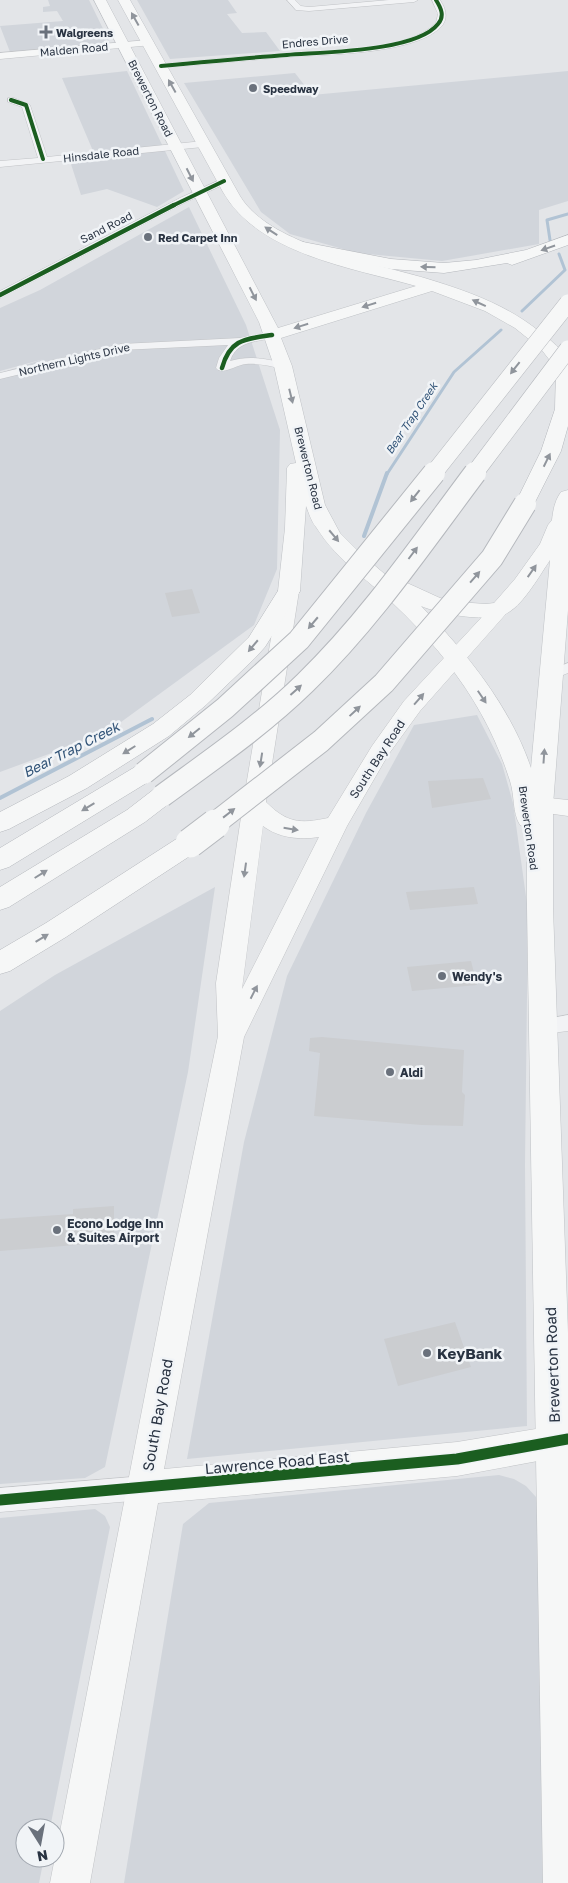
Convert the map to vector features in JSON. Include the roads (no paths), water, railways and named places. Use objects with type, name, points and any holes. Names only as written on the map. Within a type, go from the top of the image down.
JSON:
[{"type":"main road","name":"Brewerton Road","points":[[100,0],[234,256],[272,335],[284,366],[315,505],[325,525],[335,538],[412,610],[455,656],[498,723],[533,796]]},
{"type":"main road","name":"Brewerton Road","points":[[124,0],[238,205],[256,222],[277,236],[303,247],[432,286],[480,303],[522,326],[567,363]]},
{"type":"main road","name":"Malden Road","points":[[0,56],[148,43]]},
{"type":"main road","points":[[272,335],[432,286],[568,240]]},
{"type":"main road","points":[[303,247],[394,265],[436,268],[472,266],[528,254]]},
{"type":"main road","points":[[0,860],[144,773],[225,708],[299,640],[368,556],[568,303]]},
{"type":"main road","points":[[0,963],[56,930],[190,843],[321,741],[384,683],[492,558],[526,504],[551,451],[564,409],[567,363]]},
{"type":"main road","points":[[0,900],[136,816],[254,728],[320,668],[370,611],[567,363]]},
{"type":"main road","name":"South Bay Road","points":[[70,1883],[180,1292],[232,1036],[229,983],[254,804],[289,591],[295,528],[298,424]]},
{"type":"main road","name":"Brewerton Road","points":[[565,503],[563,602],[559,672],[533,796],[540,908],[556,1025],[565,1883]]},
{"type":"main road","name":"South Bay Road","points":[[232,1036],[336,825],[380,751],[412,706],[455,656],[523,584],[550,544],[565,503]]},
{"type":"main road","points":[[563,602],[568,566]]},
{"type":"main road","points":[[374,575],[433,603],[458,609],[486,611],[501,608]]},
{"type":"main road","points":[[0,823],[78,782],[160,730],[198,700],[248,653],[289,591]]},
{"type":"main road","points":[[533,796],[568,808]]},
{"type":"main road","points":[[254,804],[267,819],[282,827],[303,831],[336,825]]},
{"type":"main road","name":"Lawrence Road East","points":[[144,1488],[456,1459],[561,1440]]},
{"type":"street","points":[[291,0],[295,6],[302,9],[414,0]]},
{"type":"street","name":"Endres Drive","points":[[161,66],[370,47],[407,41],[427,33],[437,26],[442,19],[443,13],[436,0]]},
{"type":"street","points":[[11,100],[26,105],[44,159]]},
{"type":"street","name":"Hinsdale Road","points":[[0,164],[203,144]]},
{"type":"street","name":"Sand Road","points":[[0,295],[199,192],[224,181]]},
{"type":"street","name":"Northern Lights Drive","points":[[0,376],[121,347],[238,341],[272,335]]},
{"type":"street","points":[[238,341],[225,354],[222,368],[237,361],[250,359],[284,366]]},
{"type":"street","name":"Lawrence Road East","points":[[0,1500],[144,1488]]},
{"type":"waterway","name":"Bear Trap Creek","points":[[550,240],[547,220],[568,214]]},
{"type":"waterway","name":"Bear Trap Creek","points":[[522,311],[565,270],[559,254]]},
{"type":"waterway","name":"Bear Trap Creek","points":[[387,474],[454,372],[501,330]]},
{"type":"waterway","name":"Bear Trap Creek","points":[[364,536],[387,473]]},
{"type":"waterway","name":"Bear Trap Creek","points":[[0,798],[152,719]]},
{"type":"place","name":"Walgreens","points":[[46,32]]},
{"type":"place","name":"Speedway","points":[[253,88]]},
{"type":"place","name":"Red Carpet Inn","points":[[148,237]]},
{"type":"place","name":"Wendy's","points":[[442,976]]},
{"type":"place","name":"Aldi","points":[[390,1072]]},
{"type":"place","name":"Econo Lodge Inn & Suites Airport","points":[[57,1230]]},
{"type":"place","name":"KeyBank","points":[[427,1353]]}]
